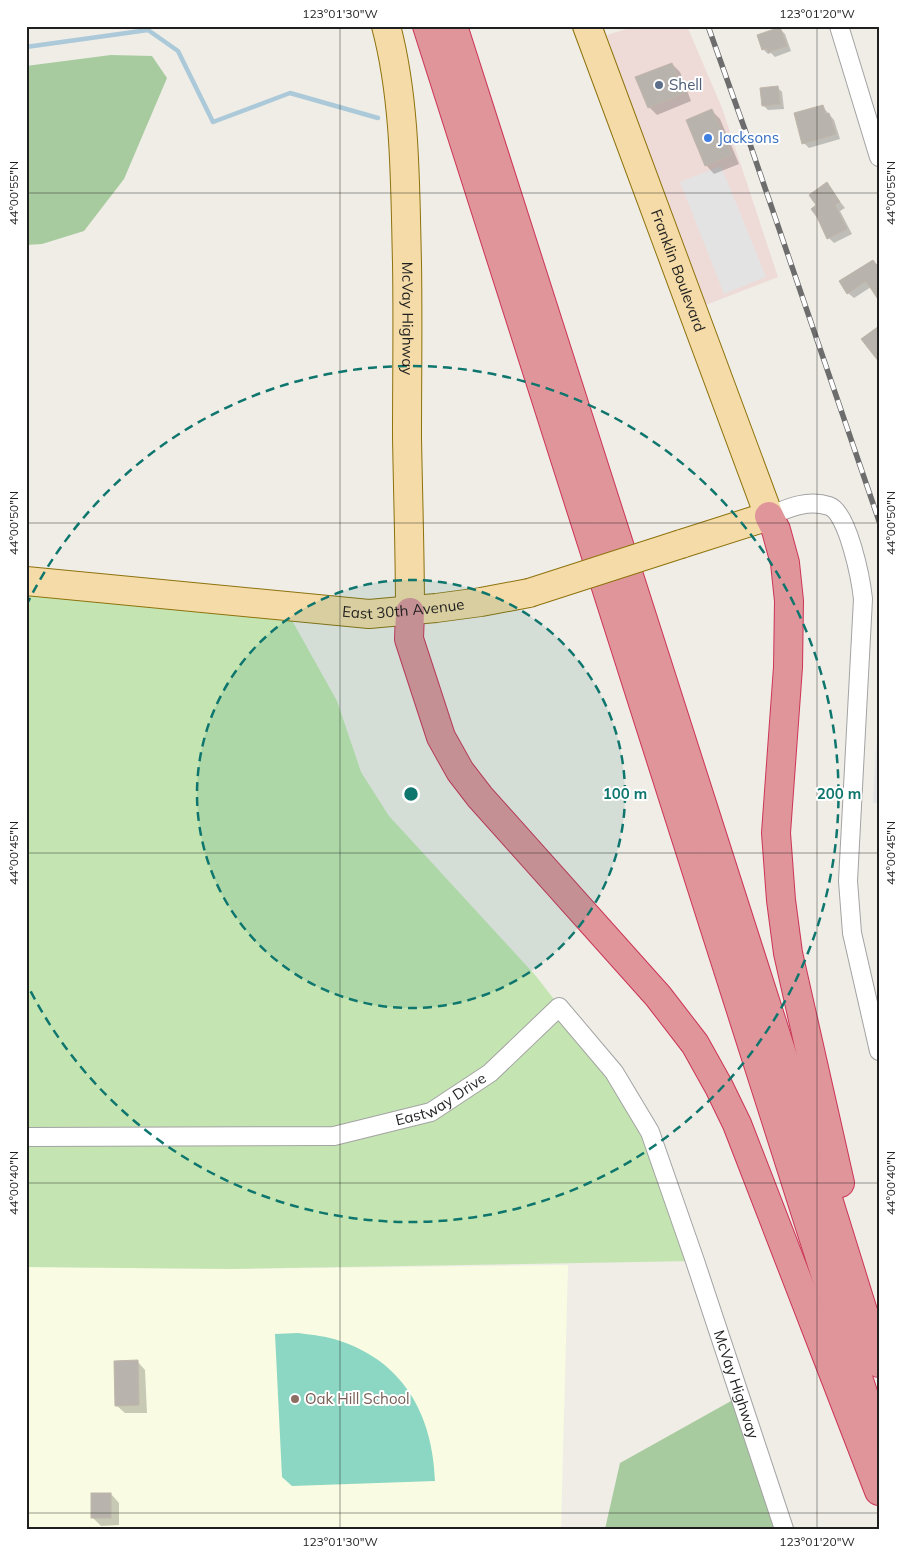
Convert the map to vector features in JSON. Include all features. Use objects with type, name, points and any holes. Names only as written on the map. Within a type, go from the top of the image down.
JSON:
[{"type":"highway","points":[[427,26],[879,1443]]},
{"type":"highway","points":[[453,26],[816,1160],[879,1364]]},
{"type":"highway","points":[[769,516],[776,530],[785,563],[789,601],[788,667],[776,834],[781,900],[790,962],[879,1355]]},
{"type":"highway","points":[[410,612],[409,639],[429,703],[441,737],[460,770],[480,797],[658,996],[695,1044],[720,1087],[740,1133],[879,1491]]},
{"type":"main road","name":"McVay Highway","points":[[386,26],[391,46],[400,107],[405,201],[408,319],[410,612]]},
{"type":"main road","name":"Franklin Boulevard","points":[[587,26],[769,516]]},
{"type":"main road","name":"East 30th Avenue","points":[[26,582],[368,614],[410,612],[529,593],[769,516]]},
{"type":"street","points":[[839,26],[879,157]]},
{"type":"street","points":[[769,516],[788,508],[811,503],[831,506],[843,521],[860,573],[863,599],[848,881],[852,932],[879,1051]]},
{"type":"street","name":"Eastway Drive","points":[[26,1137],[334,1136],[343,1134],[432,1112],[490,1073],[559,1007],[614,1072],[650,1132],[689,1241]]},
{"type":"street","name":"McVay Highway","points":[[689,1241],[784,1529]]},
{"type":"shaded area","points":[[636,26],[687,26],[722,108],[778,277],[703,306],[669,219],[607,35]]},
{"type":"shaded area","points":[[721,166],[766,277],[724,294],[680,182]]},
{"type":"shaded area","points":[[877,734],[879,734],[879,803],[873,803]]},
{"type":"shaded area","name":"Oak Hill School","points":[[568,1265],[561,1529],[26,1529],[26,1267],[232,1269]]},
{"type":"green space","points":[[111,55],[152,56],[167,78],[124,179],[84,231],[42,244],[26,245],[26,66]]},
{"type":"green space","points":[[26,581],[284,606],[337,701],[361,772],[389,816],[536,976],[630,1098],[695,1261],[232,1269],[26,1267]]},
{"type":"green space","points":[[298,1333],[335,1339],[362,1350],[382,1363],[398,1377],[411,1394],[421,1414],[433,1457],[435,1481],[292,1486],[282,1477],[275,1334]]},
{"type":"green space","points":[[740,1396],[784,1529],[605,1529],[620,1463]]},
{"type":"building","points":[[780,27],[787,46],[768,52],[767,48],[762,50],[757,35]]},
{"type":"building","points":[[672,63],[684,93],[648,108],[635,77]]},
{"type":"building","points":[[778,86],[780,104],[762,106],[760,88]]},
{"type":"building","points":[[823,105],[826,114],[829,113],[836,134],[802,144],[794,113]]},
{"type":"building","points":[[712,109],[732,155],[705,166],[686,120]]},
{"type":"building","points":[[827,182],[840,202],[835,205],[847,229],[827,239],[817,217],[811,209],[816,205],[809,195]]},
{"type":"building","points":[[873,260],[879,268],[879,301],[866,281],[847,294],[839,281]]},
{"type":"building","points":[[879,326],[879,362],[861,339]]},
{"type":"building","points":[[138,1360],[139,1405],[115,1406],[114,1361]]},
{"type":"building","points":[[91,1493],[111,1493],[111,1518],[91,1518]]},
{"type":"waterway","points":[[26,47],[148,30],[178,51],[213,122],[290,93],[378,118]]},
{"type":"railway","points":[[708,26],[879,521]]},
{"type":"place","name":"Shell","points":[[659,85]]},
{"type":"place","name":"Jacksons","points":[[708,138]]},
{"type":"place","name":"Oak Hill School","points":[[295,1399]]}]
